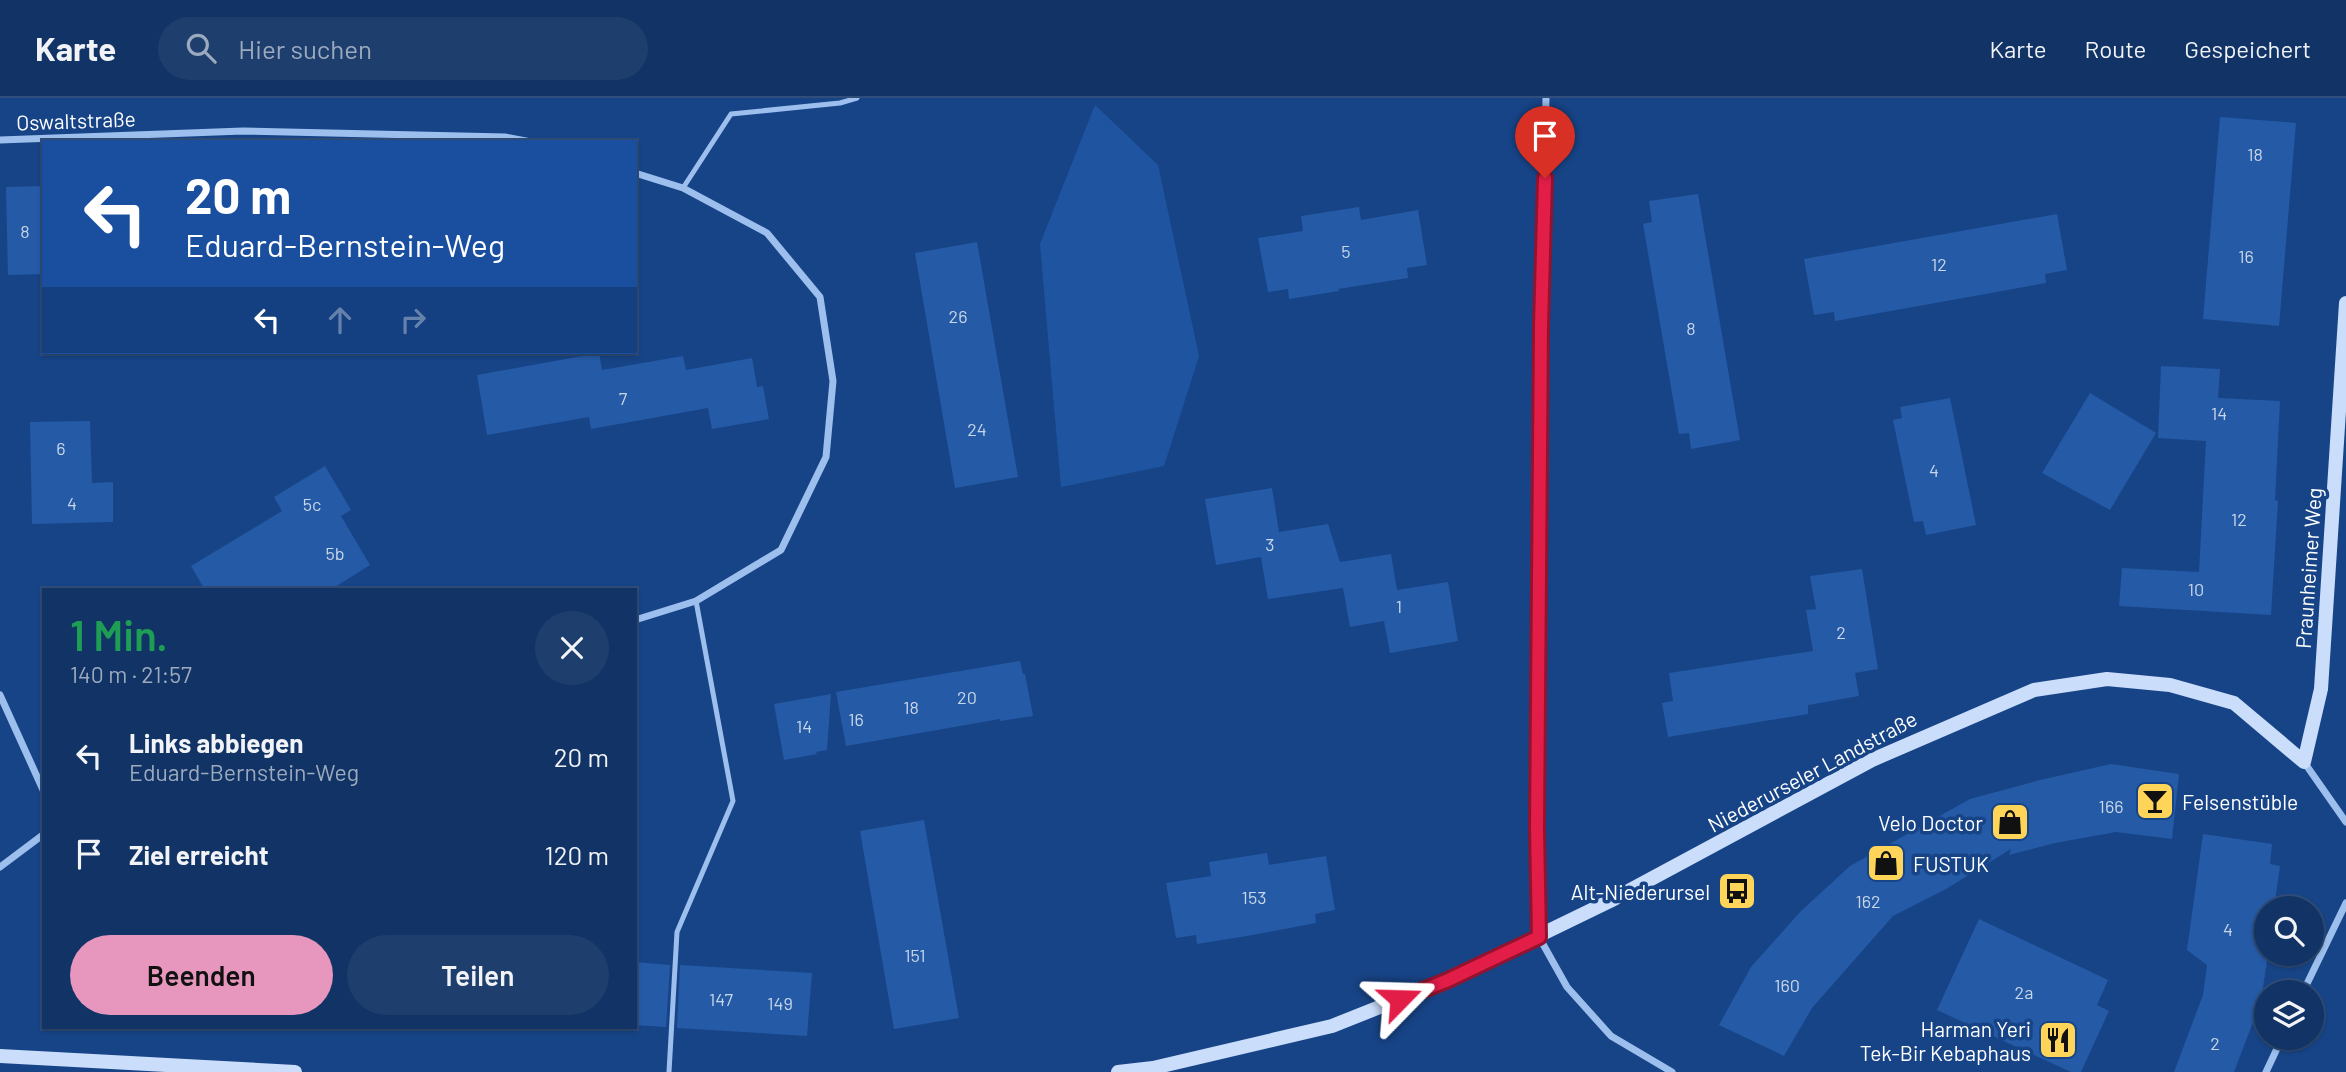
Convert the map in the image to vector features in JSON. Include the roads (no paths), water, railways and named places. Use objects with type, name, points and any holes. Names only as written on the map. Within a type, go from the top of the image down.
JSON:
[{"type":"main road","name":"Praunheimer Weg","points":[[2304,762],[2321,689],[2346,303]]},
{"type":"main road","name":"Niederurseler Landstraße","points":[[1118,1072],[1153,1070],[1332,1026],[1446,981],[1539,937],[1696,856],[1872,760],[2034,690],[2107,679],[2170,685],[2234,703],[2304,762]]},
{"type":"main road","points":[[0,1056],[295,1072]]},
{"type":"street","points":[[1546,98],[1541,326],[1537,828],[1539,937],[1567,987],[1611,1036],[1672,1072]]},
{"type":"street","name":"Oswaltstraße","points":[[0,140],[243,131],[505,137],[521,140]]},
{"type":"street","points":[[637,174],[683,188],[767,233],[820,297],[833,381],[826,457],[781,550],[696,601],[637,619]]},
{"type":"street","points":[[0,695],[42,788]]},
{"type":"street","points":[[2304,762],[2346,822]]},
{"type":"street","points":[[0,867],[42,836]]},
{"type":"street","points":[[2309,980],[2346,903]]},
{"type":"street","points":[[2266,1072],[2276,1050]]},
{"type":"lane","points":[[683,188],[731,114],[840,103],[857,98]]},
{"type":"lane","points":[[669,1072],[677,932],[733,801],[696,601]]},
{"type":"place","name":"Felsenstüble","points":[[2155,801]]},
{"type":"place","name":"Velo Doctor","points":[[2010,822]]},
{"type":"place","name":"FUSTUK","points":[[1886,863]]},
{"type":"place","name":"Alt-Niederursel","points":[[1737,891]]},
{"type":"place","name":"Harman Yeri Tek-Bir Kebaphaus","points":[[2058,1040]]}]
